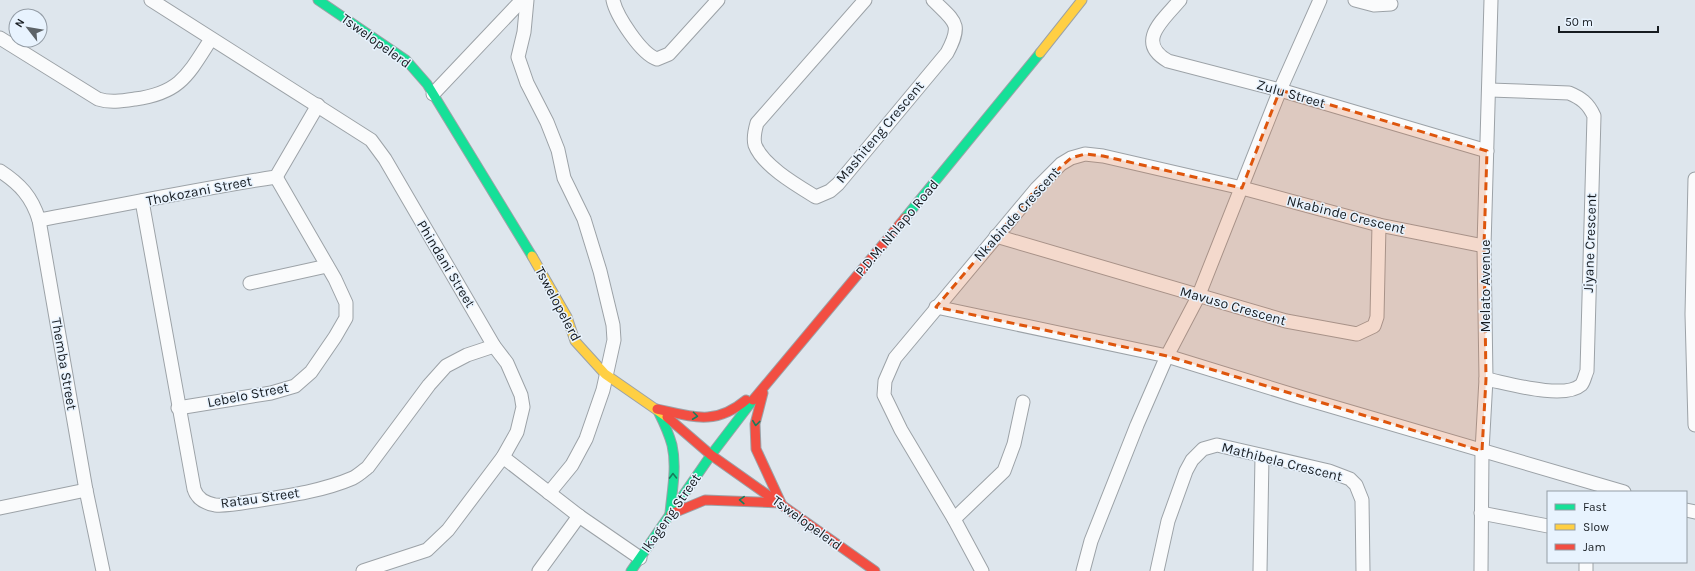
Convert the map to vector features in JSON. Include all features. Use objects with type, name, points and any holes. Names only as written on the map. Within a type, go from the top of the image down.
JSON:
[{"type":"street","name":"Phindani Street","points":[[151,0],[362,133],[378,148],[494,346],[507,364],[520,395],[523,407],[522,419],[517,432],[503,457],[448,530],[427,550],[363,571]]},
{"type":"street","name":"Tswelopelerd","points":[[318,0],[406,60],[427,84],[542,272],[567,317],[575,341],[605,374],[657,409],[711,455],[781,503],[874,571]]},
{"type":"street","points":[[433,94],[522,0]]},
{"type":"street","points":[[527,0],[524,32],[518,57],[558,150],[564,178],[584,220],[600,271],[613,325],[614,340],[605,374],[603,390],[586,439],[572,465],[549,493]]},
{"type":"street","points":[[613,0],[614,7],[637,42],[656,60],[669,54],[718,0]]},
{"type":"street","name":"Mashiteng Crescent","points":[[865,0],[757,123],[754,135],[755,145],[764,158],[787,178],[816,197],[830,192],[838,184],[947,53],[956,37],[957,27],[952,19],[933,0]]},
{"type":"street","name":"P.D.M. Nhlapo Road","points":[[711,455],[765,385],[973,137],[1082,0]]},
{"type":"street","name":"Zulu Street","points":[[1180,0],[1156,29],[1151,39],[1153,48],[1159,56],[1168,61],[1280,90],[1487,151]]},
{"type":"street","points":[[1083,571],[1091,542],[1111,488],[1167,356],[1198,297],[1280,90],[1320,0]]},
{"type":"street","points":[[1355,0],[1374,5],[1391,4]]},
{"type":"street","name":"Melato Avenue","points":[[1481,571],[1482,451],[1486,379],[1484,246],[1490,90],[1491,0]]},
{"type":"street","points":[[0,38],[98,99],[112,102],[148,97],[167,92],[183,79],[211,39]]},
{"type":"street","name":"Jiyane Crescent","points":[[1486,379],[1557,392],[1571,391],[1582,384],[1587,371],[1594,116],[1590,106],[1580,98],[1569,93],[1490,90]]},
{"type":"street","points":[[276,177],[318,105]]},
{"type":"street","name":"Nkabinde Crescent","points":[[982,571],[954,519],[901,430],[888,404],[884,388],[888,371],[895,358],[936,307],[1037,188],[1061,164],[1071,158],[1085,154],[1169,170],[1379,225],[1484,246]]},
{"type":"street","name":"Themba Street","points":[[0,172],[16,182],[26,192],[32,201],[39,220],[86,490],[103,571]]},
{"type":"street","name":"Thokozani Street","points":[[39,220],[205,188],[276,177]]},
{"type":"street","name":"Lebelo Street","points":[[178,408],[271,393],[296,386],[302,382],[335,337],[346,318],[346,303],[327,266],[276,177]]},
{"type":"street","points":[[1695,178],[1695,425]]},
{"type":"street","name":"Ratau Street","points":[[142,201],[178,408],[197,497],[206,502],[224,505],[284,496],[323,487],[358,475],[368,466],[446,366],[467,355],[494,346]]},
{"type":"street","name":"Mavuso Crescent","points":[[996,236],[1286,322],[1336,332],[1357,334],[1362,333],[1374,326],[1378,317],[1379,225]]},
{"type":"street","points":[[250,283],[327,266]]},
{"type":"street","points":[[936,307],[1167,356],[1621,491]]},
{"type":"street","points":[[657,409],[705,417],[719,416],[726,414],[739,406],[765,385]]},
{"type":"street","points":[[657,409],[669,437],[673,451],[673,483],[670,514],[706,500],[737,500],[781,503],[756,449],[755,424],[765,385]]},
{"type":"street","points":[[954,519],[1004,471],[1014,444],[1023,402]]},
{"type":"street","name":"Mathibela Crescent","points":[[1158,571],[1168,521],[1186,471],[1197,454],[1208,446],[1217,445],[1344,476],[1356,485],[1362,500],[1363,510],[1363,571]]},
{"type":"street","name":"Ikageng Street","points":[[631,571],[711,455]]},
{"type":"street","points":[[1260,571],[1262,456]]},
{"type":"street","points":[[503,457],[579,516],[640,558]]},
{"type":"street","points":[[0,508],[86,490]]},
{"type":"street","points":[[1481,513],[1547,526]]},
{"type":"street","points":[[539,571],[579,516]]},
{"type":"highlighted area","points":[[1280,90],[1487,151],[1484,246],[1486,379],[1482,451],[1167,356],[936,307],[1037,188],[1071,158],[1085,154],[1103,156],[1242,188]]},
{"type":"traffic: fast","points":[[318,0],[406,60],[427,84],[532,256]]},
{"type":"traffic: fast","points":[[905,218],[1040,53]]},
{"type":"traffic: fast","points":[[631,571],[711,455],[753,400]]},
{"type":"traffic: fast","points":[[659,413],[672,445],[674,462],[674,479],[670,513]]},
{"type":"traffic: slow","points":[[1040,53],[1082,0]]},
{"type":"traffic: slow","points":[[532,256],[567,317],[575,341],[605,374],[667,417]]},
{"type":"traffic: jam","points":[[753,400],[905,218]]},
{"type":"traffic: jam","points":[[671,514],[705,500],[781,503],[756,449],[755,424],[763,393]]},
{"type":"traffic: jam","points":[[657,409],[693,417],[714,416],[724,414],[746,400]]},
{"type":"traffic: jam","points":[[667,417],[711,455],[875,571]]}]
